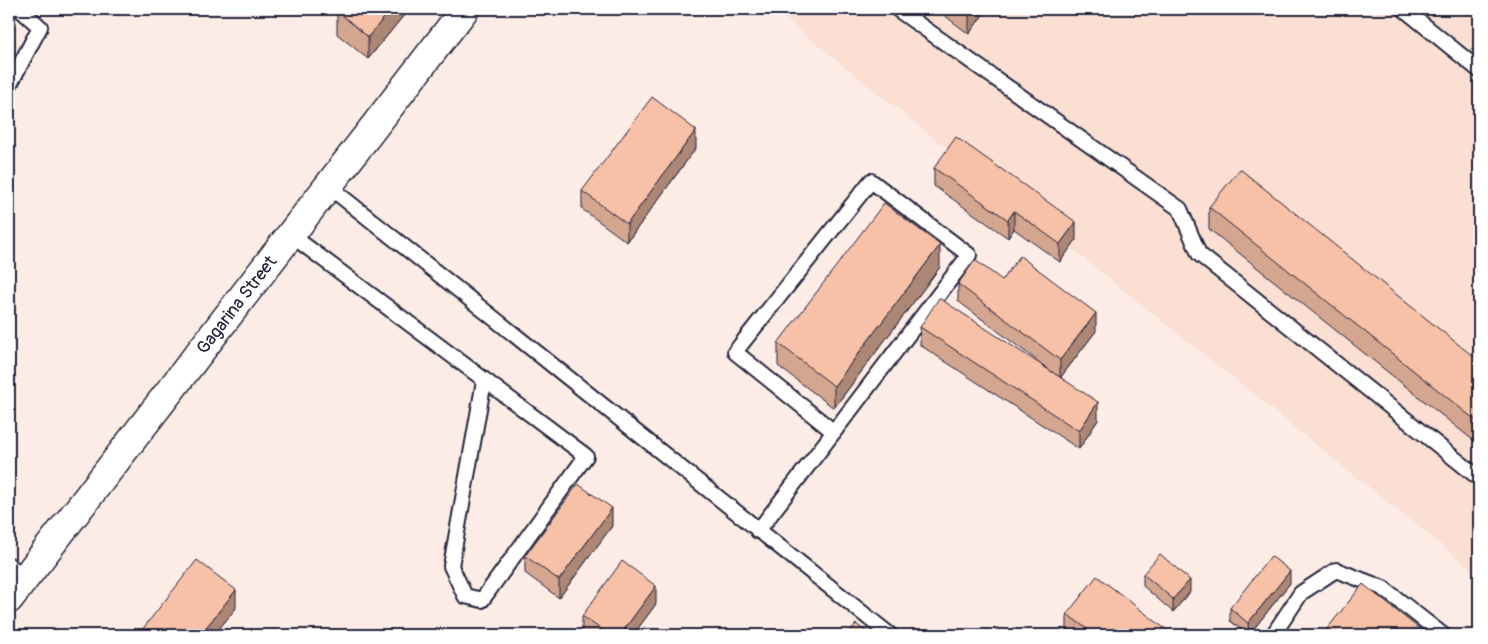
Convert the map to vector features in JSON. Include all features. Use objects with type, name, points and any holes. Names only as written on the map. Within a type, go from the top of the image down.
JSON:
[{"type":"main road","name":"Gagarina Street","points":[[14,581],[291,235],[327,185],[465,9]]},
{"type":"lane","points":[[9,86],[40,27],[20,9]]},
{"type":"lane","points":[[897,9],[1180,209],[1199,254],[1479,478]]},
{"type":"lane","points":[[1404,9],[1479,70]]},
{"type":"lane","points":[[758,531],[834,432],[969,255],[871,181],[735,352],[834,432]]},
{"type":"lane","points":[[327,185],[890,635]]},
{"type":"lane","points":[[291,235],[586,456],[482,600],[465,596],[451,566],[484,381]]},
{"type":"lane","points":[[1273,635],[1302,593],[1336,570],[1383,588],[1443,635]]},
{"type":"shaded area","points":[[773,9],[1479,9],[1479,575]]},
{"type":"building","points":[[339,9],[391,9],[368,37],[337,11]]},
{"type":"building","points":[[9,35],[14,39],[9,46]]},
{"type":"building","points":[[652,97],[696,130],[627,224],[582,191]]},
{"type":"building","points":[[956,137],[1076,222],[1060,244],[1014,211],[1008,220],[934,168]]},
{"type":"building","points":[[1240,169],[1479,361],[1479,423],[1209,207]]},
{"type":"building","points":[[884,203],[940,245],[834,386],[778,343]]},
{"type":"building","points":[[1020,256],[1096,313],[1060,360],[958,284],[975,260],[1002,280]]},
{"type":"building","points":[[939,298],[1098,402],[1079,431],[920,327]]},
{"type":"building","points":[[578,484],[612,508],[559,580],[525,556]]},
{"type":"building","points":[[1160,554],[1190,580],[1173,599],[1143,574]]},
{"type":"building","points":[[1271,556],[1290,571],[1248,623],[1230,608]]},
{"type":"building","points":[[197,560],[236,590],[200,635],[147,635],[141,631]]},
{"type":"building","points":[[622,561],[656,586],[620,635],[609,635],[582,616]]},
{"type":"building","points":[[1097,576],[1168,631],[1164,635],[1095,635],[1067,614]]},
{"type":"building","points":[[1363,584],[1427,635],[1322,635]]},
{"type":"building","points":[[856,624],[871,635],[847,635]]}]
